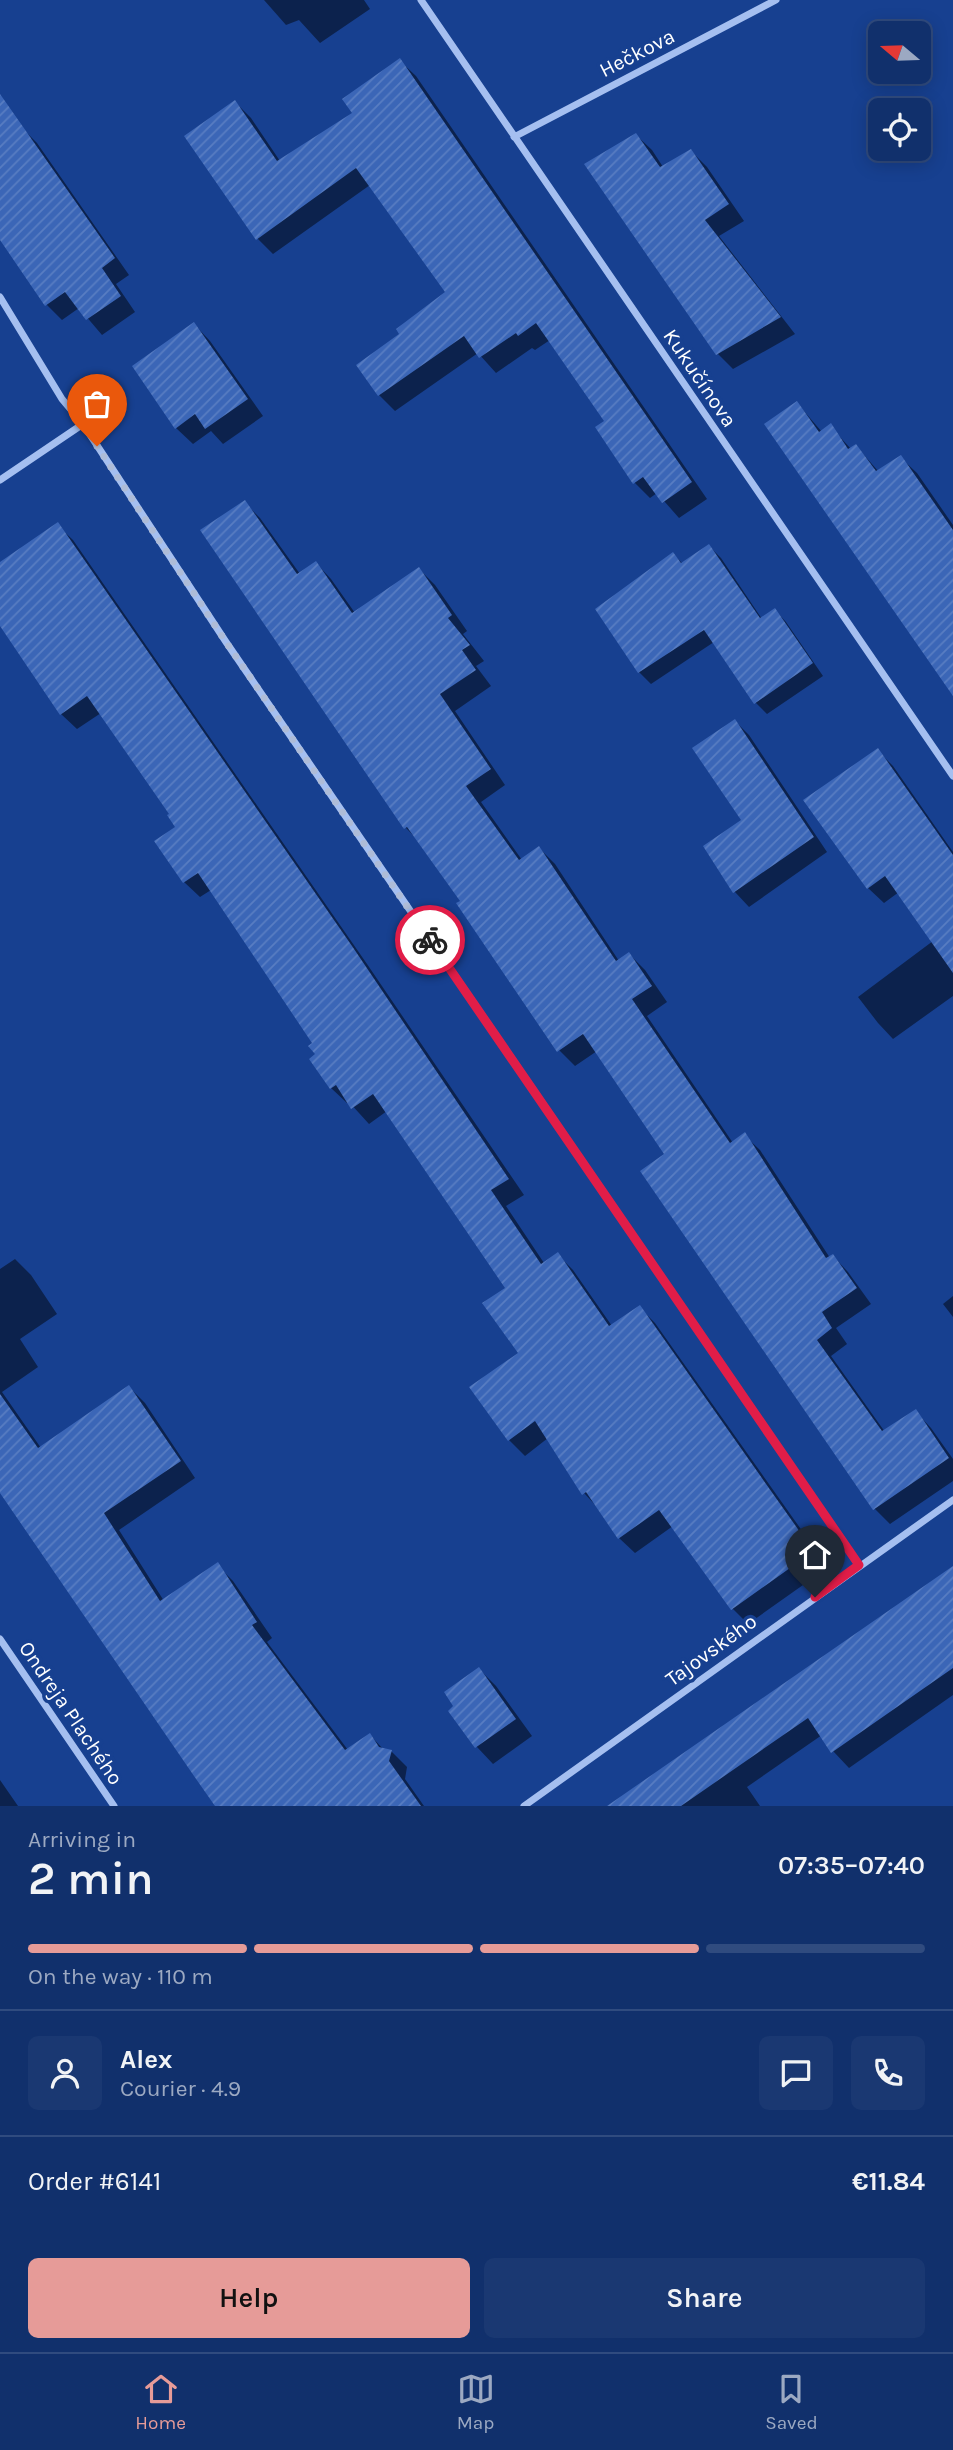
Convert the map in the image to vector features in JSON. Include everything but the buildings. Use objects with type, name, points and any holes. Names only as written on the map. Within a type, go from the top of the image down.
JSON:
[{"type":"street","name":"Kukučínova","points":[[421,0],[953,776]]},
{"type":"street","name":"Hečkova","points":[[514,137],[776,0]]},
{"type":"street","points":[[0,297],[62,399],[83,424],[233,654],[859,1565]]},
{"type":"street","points":[[0,480],[83,424]]},
{"type":"street","name":"Tajovského","points":[[524,1806],[953,1500]]},
{"type":"street","name":"Ondreja Plachého","points":[[0,1639],[114,1806]]},
{"type":"way so far","points":[[97,446],[226,642],[430,940]]},
{"type":"route","points":[[430,940],[859,1565],[815,1597]]}]
